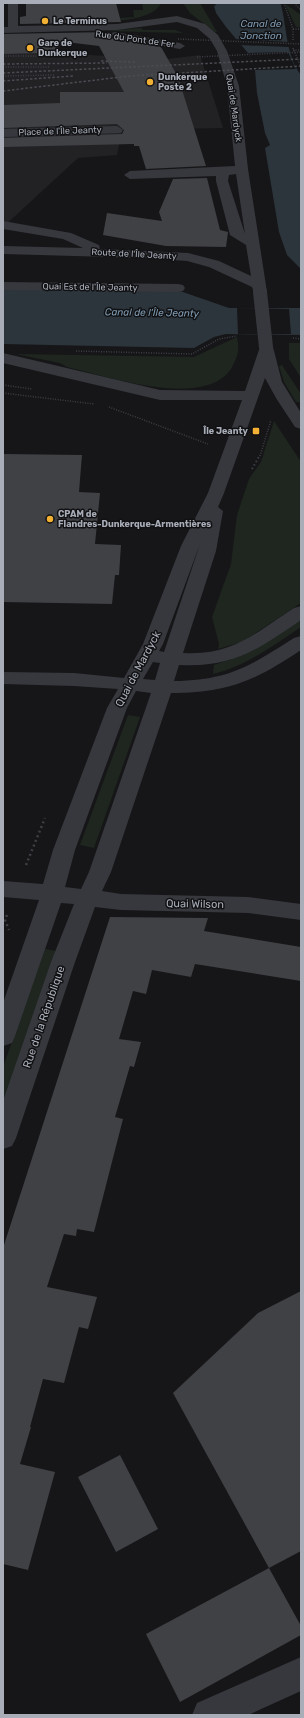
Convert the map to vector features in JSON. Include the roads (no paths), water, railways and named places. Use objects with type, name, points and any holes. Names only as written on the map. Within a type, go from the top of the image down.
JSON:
[{"type":"street","points":[[13,3],[8,27],[62,29]]},
{"type":"street","name":"Rue du Pont de Fer","points":[[62,29],[123,27],[178,14]]},
{"type":"street","name":"Quai de Mardyck","points":[[178,14],[204,28],[214,38],[222,51],[233,86],[242,169],[254,244],[269,370],[274,383],[301,424]]},
{"type":"street","name":"Rue du Pont de Fer","points":[[62,29],[179,42]]},
{"type":"street","name":"Place de l'Île Jeanty","points":[[3,133],[117,130]]},
{"type":"street","points":[[130,175],[223,172],[242,169]]},
{"type":"street","points":[[223,172],[222,181],[236,233],[240,239],[254,244]]},
{"type":"street","points":[[3,225],[66,236],[102,253]]},
{"type":"street","name":"Route de l'Île Jeanty","points":[[3,250],[157,254],[196,259],[225,269],[259,289]]},
{"type":"street","name":"Quai Est de l'Île Jeanty","points":[[3,286],[178,288]]},
{"type":"street","name":"Quai de Mardyck","points":[[52,893],[64,850],[117,708],[147,656],[160,628],[190,546],[216,493],[263,364],[266,347]]},
{"type":"street","points":[[3,358],[169,396],[229,394],[252,396]]},
{"type":"street","name":"Quai de Mardyck","points":[[88,898],[100,872],[164,688],[171,658],[209,543],[216,493]]},
{"type":"street","points":[[147,656],[171,658],[208,658],[236,652],[301,612]]},
{"type":"street","points":[[3,678],[75,679],[164,688],[198,687],[242,676],[265,665],[301,642]]},
{"type":"street","name":"Quai Wilson","points":[[3,889],[52,893],[121,902],[248,905],[301,912]]},
{"type":"street","points":[[3,1036],[44,922],[52,893]]},
{"type":"street","name":"Rue de la République","points":[[3,1138],[63,962],[88,898]]},
{"type":"street","points":[[209,1715],[301,1674]]},
{"type":"water","name":"Canal de Jonction","points":[[215,3],[280,3],[281,5],[292,59],[301,75],[301,269],[287,255],[279,232],[265,148],[270,145],[265,133],[257,93],[255,70],[248,53],[216,13],[214,6],[216,5]]},
{"type":"water","name":"Canal de l'Île Jeanty","points":[[3,288],[180,291],[229,308],[301,308],[301,335],[226,334],[214,337],[194,348],[3,344]]},
{"type":"railway","points":[[3,73],[301,59]]},
{"type":"railway","points":[[101,61],[135,62]]},
{"type":"railway","points":[[3,64],[107,63]]},
{"type":"railway","points":[[3,91],[130,76],[301,66]]},
{"type":"railway","points":[[3,81],[73,76]]},
{"type":"place","name":"Le Terminus","points":[[45,21]]},
{"type":"place","name":"Gare de Dunkerque","points":[[30,48]]},
{"type":"place","name":"Dunkerque Poste 2","points":[[150,82]]},
{"type":"place","name":"Île Jeanty","points":[[256,431]]},
{"type":"place","name":"CPAM de Flandres-Dunkerque-Armentières","points":[[50,519]]}]
